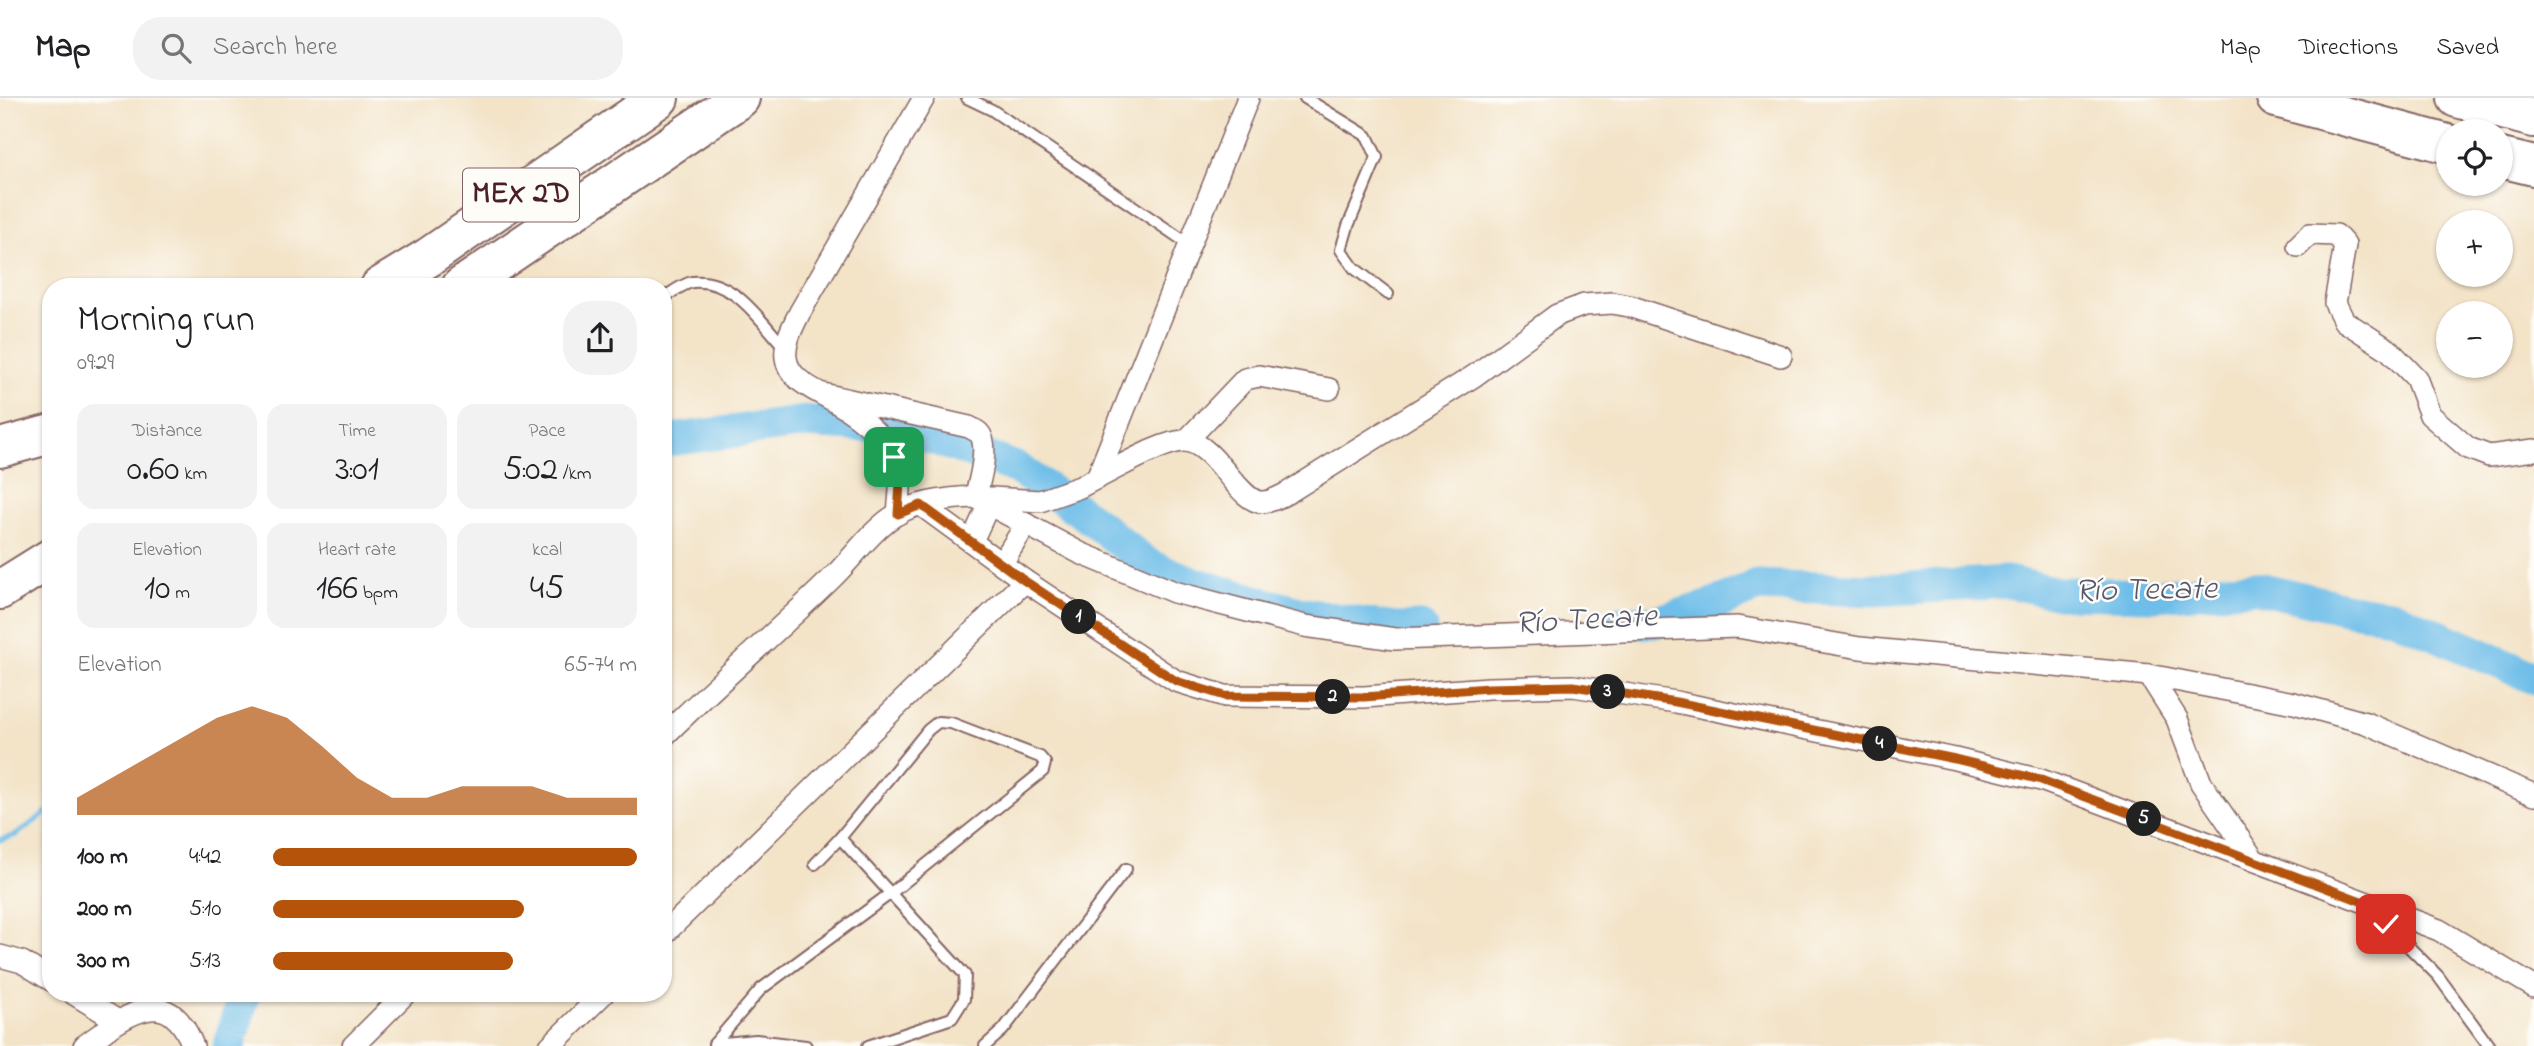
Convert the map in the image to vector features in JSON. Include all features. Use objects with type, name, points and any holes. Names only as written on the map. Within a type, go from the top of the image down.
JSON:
[{"type":"highway","name":"MEX 2D","points":[[395,278],[659,98]]},
{"type":"highway","name":"MEX 2D","points":[[474,278],[740,98]]},
{"type":"highway","points":[[2276,98],[2436,141]]},
{"type":"highway","points":[[2457,98],[2534,118]]},
{"type":"highway","points":[[2513,161],[2534,166]]},
{"type":"highway","points":[[0,447],[42,436]]},
{"type":"highway","points":[[4,589],[42,564]]},
{"type":"street","points":[[898,514],[900,483],[894,457],[868,426],[840,404],[796,379],[786,360],[786,349],[800,312],[924,98]]},
{"type":"street","points":[[1088,482],[1190,245],[1248,98]]},
{"type":"street","points":[[2298,246],[2310,234],[2336,235],[2345,245],[2335,303],[2344,321],[2389,349],[2416,378],[2430,415],[2468,448],[2489,456],[2534,450]]},
{"type":"street","points":[[672,728],[832,578],[884,524],[898,514],[921,505],[956,498],[1040,501],[1088,482],[1166,444],[1186,441],[1207,451],[1245,493],[1258,502],[1265,502],[1289,492],[1474,376],[1558,315],[1584,305],[1604,303],[1629,306],[1781,356]]},
{"type":"street","points":[[1186,441],[1245,379],[1259,376],[1329,389]]},
{"type":"street","points":[[823,394],[969,427],[980,434],[983,444],[982,501],[972,541]]},
{"type":"street","points":[[982,501],[1080,553],[1174,592],[1305,626],[1395,639],[1737,627],[1860,648],[2149,675],[2294,703],[2366,723],[2534,795]]},
{"type":"street","points":[[921,505],[1025,581],[1176,681],[1225,696],[1364,697],[1489,688],[1573,686],[1689,705],[1955,759],[2041,780],[2439,930],[2534,987]]},
{"type":"street","points":[[1002,563],[1026,524]]},
{"type":"street","points":[[672,925],[1025,581]]},
{"type":"street","points":[[2149,675],[2177,719],[2201,783],[2254,860]]},
{"type":"street","points":[[0,956],[22,962],[42,974]]},
{"type":"street","points":[[87,1002],[118,1021]]},
{"type":"street","points":[[353,1046],[397,1002]]},
{"type":"street","points":[[550,1046],[595,1002]]},
{"type":"street","points":[[84,1046],[118,1021],[141,1010],[153,1009],[174,1017],[183,1026],[192,1046]]},
{"type":"lane","points":[[967,98],[992,110],[1190,245]]},
{"type":"lane","points":[[1305,98],[1367,136],[1377,157],[1348,226],[1341,250],[1354,268],[1388,294]]},
{"type":"lane","points":[[672,293],[691,282],[713,284],[734,293],[786,349]]},
{"type":"lane","points":[[714,1044],[761,989],[891,893],[1043,771],[1045,763],[1040,757],[951,723],[938,722],[928,730],[840,838],[815,864]]},
{"type":"lane","points":[[840,838],[965,975],[964,999],[952,1017],[868,1046]]},
{"type":"lane","points":[[985,1046],[1003,1030],[1126,869]]},
{"type":"lane","points":[[2390,912],[2386,924],[2438,976],[2490,1046]]},
{"type":"lane","points":[[714,1044],[756,1040],[806,1046]]},
{"type":"waterway","name":"Río Tecate","points":[[672,440],[805,422],[868,426],[932,438],[1017,468],[1094,521],[1150,566],[1199,585],[1299,613],[1395,629],[1421,628]]},
{"type":"waterway","name":"Río Tecate","points":[[1621,622],[1655,622],[1711,606],[1757,586],[1875,590],[2008,582],[2058,593],[2156,595],[2254,587],[2349,609],[2391,615],[2534,678]]},
{"type":"waterway","points":[[0,840],[16,835],[42,816]]},
{"type":"waterway","name":"Río Tecate","points":[[229,1046],[242,1002]]},
{"type":"route","points":[[894,457],[900,483],[898,514],[921,505],[1025,581],[1176,681],[1225,696],[1364,697],[1489,688],[1573,686],[1676,702],[1955,759],[2041,780],[2390,912],[2386,924]]}]
